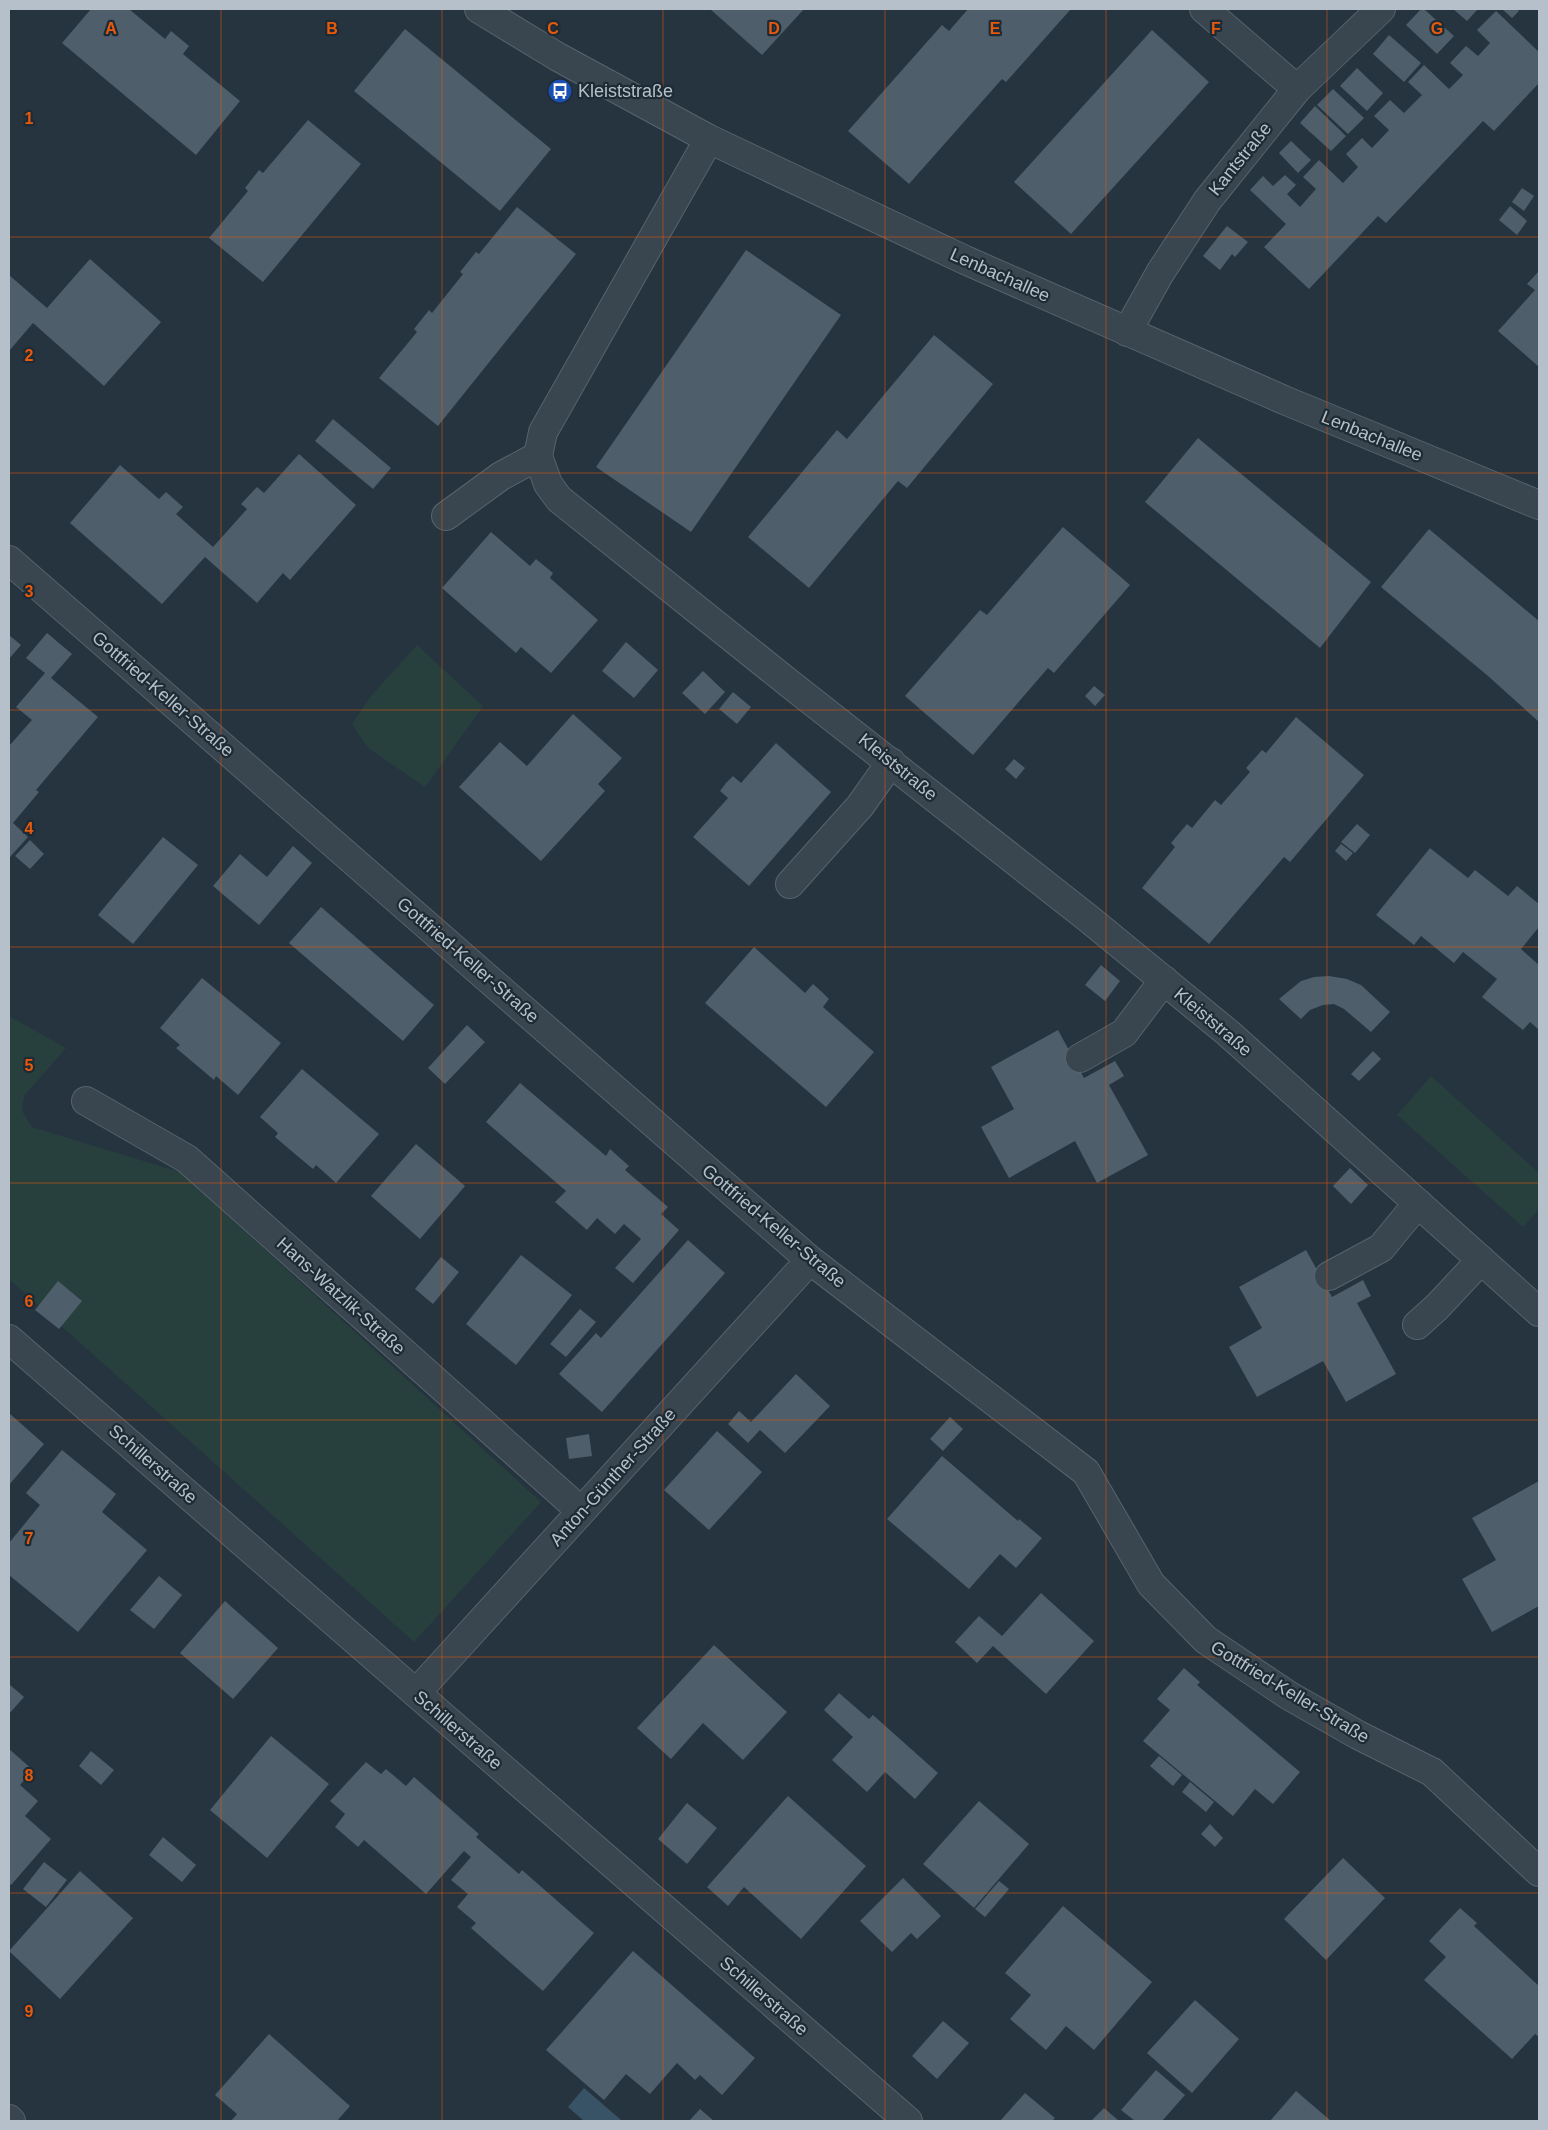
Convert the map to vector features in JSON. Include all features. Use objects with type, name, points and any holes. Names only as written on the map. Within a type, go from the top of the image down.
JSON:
[{"type":"street","name":"Lenbachallee","points":[[479,9],[558,56],[709,139],[966,260],[1284,400],[1539,505]]},
{"type":"street","points":[[1204,9],[1297,89]]},
{"type":"street","name":"Kantstraße","points":[[1127,332],[1160,273],[1206,201],[1297,89],[1381,9]]},
{"type":"street","points":[[446,516],[501,476],[538,456],[543,432],[709,139]]},
{"type":"street","name":"Kleiststraße","points":[[538,456],[548,484],[559,499],[790,684],[892,762],[1228,1033],[1539,1312]]},
{"type":"street","name":"Gottfried-Keller-Straße","points":[[9,560],[810,1260],[1086,1472],[1151,1584],[1206,1640],[1288,1695],[1358,1735],[1432,1772],[1539,1872]]},
{"type":"street","points":[[790,884],[860,806],[892,762]]},
{"type":"street","points":[[1080,1058],[1124,1033],[1164,980]]},
{"type":"street","name":"Hans-Watzlik-Straße","points":[[86,1101],[187,1159],[581,1511]]},
{"type":"street","points":[[1329,1276],[1381,1248],[1418,1203]]},
{"type":"street","name":"Anton-Günther-Straße","points":[[416,1693],[810,1260]]},
{"type":"street","points":[[1417,1325],[1437,1307],[1481,1260]]},
{"type":"street","name":"Schillerstraße","points":[[9,1338],[908,2121]]},
{"type":"green space","points":[[417,645],[483,706],[425,787],[368,748],[352,724],[371,696]]},
{"type":"green space","points":[[9,1016],[66,1048],[24,1096],[22,1111],[32,1127],[180,1172],[541,1502],[414,1642],[9,1279]]},
{"type":"green space","points":[[1431,1076],[1539,1173],[1539,1209],[1523,1227],[1397,1115]]},
{"type":"water","points":[[584,2088],[621,2120],[584,2121],[568,2107]]},
{"type":"building","points":[[91,9],[129,9],[165,39],[171,31],[189,46],[183,54],[240,101],[196,155],[62,43]]},
{"type":"building","points":[[710,9],[804,9],[762,55]]},
{"type":"building","points":[[968,9],[1071,9],[1006,82],[1002,79],[909,184],[848,131],[942,25],[949,31]]},
{"type":"building","points":[[1421,9],[1424,9],[1454,36],[1437,54],[1406,25]]},
{"type":"building","points":[[1453,9],[1478,9],[1467,21]]},
{"type":"building","points":[[1502,9],[1516,9],[1519,11],[1512,18]]},
{"type":"building","points":[[1496,11],[1539,52],[1539,83],[1494,131],[1483,121],[1386,223],[1378,216],[1309,289],[1264,247],[1286,224],[1250,190],[1263,176],[1273,186],[1285,175],[1296,185],[1287,194],[1300,207],[1316,189],[1303,177],[1319,160],[1343,183],[1358,167],[1346,154],[1362,138],[1372,148],[1389,130],[1374,116],[1390,100],[1404,113],[1422,95],[1408,82],[1424,65],[1449,89],[1463,75],[1450,63],[1466,46],[1478,56],[1490,43],[1477,30]]},
{"type":"building","points":[[405,29],[551,149],[500,211],[354,91]]},
{"type":"building","points":[[1152,30],[1209,82],[1071,234],[1014,182]]},
{"type":"building","points":[[1389,35],[1421,63],[1404,82],[1373,54]]},
{"type":"building","points":[[1357,68],[1383,93],[1367,111],[1340,86]]},
{"type":"building","points":[[1333,89],[1364,118],[1348,134],[1317,105]]},
{"type":"building","points":[[1315,106],[1346,136],[1331,151],[1300,123]]},
{"type":"building","points":[[308,120],[361,164],[263,282],[209,238],[248,191],[245,188],[259,170],[263,173]]},
{"type":"building","points":[[1291,141],[1311,160],[1298,173],[1279,153]]},
{"type":"building","points":[[1522,188],[1534,196],[1524,211],[1512,202]]},
{"type":"building","points":[[1510,206],[1527,221],[1517,235],[1499,220]]},
{"type":"building","points":[[517,207],[576,254],[438,426],[379,378],[417,332],[414,329],[429,310],[432,313],[463,274],[460,272],[476,252],[479,254]]},
{"type":"building","points":[[1227,226],[1248,242],[1235,257],[1232,254],[1220,270],[1203,256]]},
{"type":"building","points":[[746,250],[841,315],[691,532],[596,467]]},
{"type":"building","points":[[90,259],[161,322],[104,386],[33,323],[9,351],[9,275],[47,308]]},
{"type":"building","points":[[1539,271],[1539,367],[1498,331],[1535,290],[1527,284]]},
{"type":"building","points":[[934,335],[993,384],[907,488],[898,481],[809,588],[748,537],[837,430],[847,439]]},
{"type":"building","points":[[333,419],[391,468],[373,489],[315,441]]},
{"type":"building","points":[[1198,438],[1371,582],[1320,648],[1145,502]]},
{"type":"building","points":[[299,454],[356,505],[290,580],[283,573],[257,603],[205,557],[162,604],[70,523],[120,465],[159,499],[166,492],[183,507],[176,514],[213,547],[247,509],[241,504],[257,487],[264,493]]},
{"type":"building","points":[[1063,527],[1130,585],[1054,673],[1048,668],[973,755],[905,696],[980,610],[987,615]]},
{"type":"building","points":[[1429,529],[1539,621],[1539,722],[1488,676],[1381,587]]},
{"type":"building","points":[[491,532],[530,566],[536,559],[553,573],[550,578],[598,620],[551,673],[521,647],[516,653],[442,588]]},
{"type":"building","points":[[47,633],[72,654],[51,678],[98,717],[36,790],[39,792],[13,823],[28,837],[10,857],[9,746],[32,720],[16,707],[45,673],[26,658]]},
{"type":"building","points":[[9,635],[21,645],[9,659]]},
{"type":"building","points":[[626,642],[658,670],[634,698],[602,671]]},
{"type":"building","points":[[703,671],[725,692],[705,714],[682,693]]},
{"type":"building","points":[[1094,686],[1105,695],[1095,706],[1085,696]]},
{"type":"building","points":[[733,692],[751,707],[737,724],[719,709]]},
{"type":"building","points":[[573,714],[622,758],[598,784],[605,791],[541,861],[459,787],[500,742],[527,766]]},
{"type":"building","points":[[1296,717],[1364,775],[1290,862],[1284,857],[1209,944],[1142,888],[1175,847],[1171,843],[1187,824],[1192,828],[1215,800],[1221,805],[1250,772],[1246,768],[1262,750],[1266,753]]},
{"type":"building","points":[[776,743],[831,792],[749,886],[693,837],[728,798],[720,791],[726,783],[733,776],[741,783]]},
{"type":"building","points":[[1014,759],[1025,768],[1016,779],[1005,769]]},
{"type":"building","points":[[1357,824],[1370,835],[1355,853],[1341,842]]},
{"type":"building","points":[[163,837],[198,865],[133,944],[98,915]]},
{"type":"building","points":[[30,840],[44,854],[30,869],[15,856]]},
{"type":"building","points":[[1341,844],[1353,853],[1346,861],[1335,851]]},
{"type":"building","points":[[293,846],[312,863],[259,925],[213,886],[240,854],[267,877]]},
{"type":"building","points":[[1430,848],[1468,878],[1475,870],[1508,896],[1517,886],[1539,904],[1539,927],[1521,949],[1539,965],[1539,1030],[1530,1022],[1523,1030],[1482,997],[1497,979],[1463,952],[1454,963],[1421,936],[1414,945],[1376,915]]},
{"type":"building","points":[[321,907],[434,1005],[403,1041],[289,943]]},
{"type":"building","points":[[754,947],[805,993],[813,984],[829,999],[823,1007],[874,1052],[826,1107],[705,1003]]},
{"type":"building","points":[[1101,965],[1120,981],[1105,1001],[1085,985]]},
{"type":"building","points":[[1329,976],[1347,979],[1361,985],[1390,1012],[1371,1032],[1344,1009],[1334,1004],[1323,1005],[1310,1010],[1301,1019],[1279,999],[1301,981],[1314,977]]},
{"type":"building","points":[[202,978],[281,1043],[238,1095],[216,1076],[214,1080],[176,1048],[180,1045],[160,1028]]},
{"type":"building","points":[[467,1025],[485,1042],[445,1084],[428,1068]]},
{"type":"building","points":[[1058,1030],[1084,1078],[1115,1061],[1124,1076],[1109,1085],[1148,1155],[1097,1183],[1075,1141],[1009,1178],[981,1127],[1014,1109],[991,1067]]},
{"type":"building","points":[[1373,1051],[1381,1059],[1359,1081],[1351,1074]]},
{"type":"building","points":[[302,1069],[379,1134],[336,1183],[316,1165],[313,1169],[275,1137],[278,1133],[260,1117]]},
{"type":"building","points":[[520,1083],[606,1156],[610,1149],[629,1166],[625,1170],[668,1207],[661,1214],[679,1230],[633,1283],[615,1268],[641,1239],[624,1224],[615,1234],[597,1218],[587,1230],[555,1202],[566,1191],[486,1122]]},
{"type":"building","points":[[416,1144],[465,1186],[420,1239],[371,1196]]},
{"type":"building","points":[[1350,1168],[1368,1185],[1351,1204],[1333,1186]]},
{"type":"building","points":[[688,1240],[725,1273],[602,1412],[559,1374],[596,1333],[601,1338]]},
{"type":"building","points":[[1306,1250],[1332,1297],[1363,1280],[1371,1296],[1357,1303],[1396,1374],[1346,1402],[1323,1361],[1257,1397],[1229,1347],[1262,1328],[1239,1287]]},
{"type":"building","points":[[521,1255],[572,1295],[516,1365],[466,1324]]},
{"type":"building","points":[[441,1257],[459,1272],[433,1304],[415,1289]]},
{"type":"building","points":[[58,1281],[82,1301],[59,1329],[35,1310]]},
{"type":"building","points":[[580,1309],[596,1322],[566,1357],[550,1344]]},
{"type":"building","points":[[796,1374],[830,1406],[785,1453],[760,1430],[748,1443],[728,1424],[739,1411],[751,1422]]},
{"type":"building","points":[[9,1413],[44,1444],[9,1485]]},
{"type":"building","points":[[950,1417],[963,1429],[943,1451],[930,1439]]},
{"type":"building","points":[[717,1431],[762,1472],[709,1530],[664,1490]]},
{"type":"building","points":[[589,1434],[592,1456],[569,1459],[566,1438]]},
{"type":"building","points":[[62,1450],[116,1494],[102,1512],[147,1550],[78,1632],[9,1575],[9,1543],[40,1505],[26,1493]]},
{"type":"building","points":[[942,1456],[1018,1521],[1019,1519],[1042,1538],[1016,1568],[1000,1554],[969,1589],[887,1519]]},
{"type":"building","points":[[1539,1481],[1539,1606],[1492,1632],[1462,1579],[1496,1560],[1472,1518]]},
{"type":"building","points":[[159,1576],[182,1595],[154,1629],[130,1610]]},
{"type":"building","points":[[1041,1593],[1094,1641],[1046,1694],[993,1646],[977,1663],[955,1642],[979,1616],[1002,1636]]},
{"type":"building","points":[[225,1601],[278,1648],[233,1699],[180,1653]]},
{"type":"building","points":[[714,1645],[787,1712],[743,1760],[703,1723],[671,1759],[637,1728]]},
{"type":"building","points":[[1184,1668],[1200,1682],[1197,1685],[1300,1772],[1273,1804],[1255,1789],[1233,1816],[1143,1741],[1170,1710],[1157,1699]]},
{"type":"building","points":[[9,1684],[24,1697],[9,1714]]},
{"type":"building","points":[[839,1693],[869,1719],[873,1715],[938,1773],[915,1799],[885,1772],[867,1792],[832,1760],[853,1737],[824,1710]]},
{"type":"building","points":[[271,1736],[329,1784],[267,1858],[210,1810]]},
{"type":"building","points":[[9,1749],[33,1770],[20,1785],[38,1801],[25,1816],[51,1839],[11,1885],[9,1883]]},
{"type":"building","points":[[91,1751],[114,1770],[101,1785],[79,1766]]},
{"type":"building","points":[[1159,1756],[1182,1775],[1173,1786],[1150,1766]]},
{"type":"building","points":[[366,1762],[381,1774],[386,1769],[406,1786],[414,1777],[479,1834],[476,1837],[519,1874],[522,1870],[594,1933],[543,1991],[471,1928],[476,1923],[457,1907],[468,1894],[451,1880],[471,1857],[464,1851],[426,1894],[364,1840],[358,1847],[335,1827],[345,1814],[330,1801]]},
{"type":"building","points":[[1190,1782],[1214,1802],[1206,1812],[1182,1792]]},
{"type":"building","points":[[788,1796],[866,1866],[801,1939],[744,1887],[728,1906],[707,1887]]},
{"type":"building","points":[[979,1801],[1029,1844],[974,1908],[923,1864]]},
{"type":"building","points":[[687,1803],[717,1828],[687,1864],[658,1839]]},
{"type":"building","points":[[1210,1824],[1223,1838],[1215,1847],[1201,1834]]},
{"type":"building","points":[[163,1837],[196,1865],[182,1882],[149,1855]]},
{"type":"building","points":[[1343,1858],[1385,1898],[1326,1960],[1284,1919]]},
{"type":"building","points":[[44,1862],[67,1880],[46,1907],[23,1889]]},
{"type":"building","points":[[80,1871],[133,1918],[60,1999],[9,1951]]},
{"type":"building","points":[[903,1878],[941,1916],[917,1939],[911,1933],[892,1952],[860,1921]]},
{"type":"building","points":[[999,1881],[1009,1889],[985,1917],[975,1909]]},
{"type":"building","points":[[1063,1906],[1152,1982],[1094,2050],[1066,2026],[1046,2050],[1010,2019],[1031,1995],[1005,1973]]},
{"type":"building","points":[[1460,1908],[1477,1923],[1474,1926],[1539,1986],[1539,2037],[1535,2034],[1512,2059],[1424,1980],[1446,1957],[1429,1941]]},
{"type":"building","points":[[633,1951],[755,2058],[722,2095],[700,2075],[695,2080],[677,2063],[650,2094],[626,2074],[604,2100],[546,2050]]},
{"type":"building","points":[[1195,2000],[1239,2039],[1192,2093],[1147,2053]]},
{"type":"building","points":[[943,2021],[969,2043],[937,2079],[912,2056]]},
{"type":"building","points":[[269,2034],[350,2106],[337,2121],[231,2121],[237,2114],[215,2095]]},
{"type":"building","points":[[1156,2070],[1185,2095],[1162,2121],[1135,2121],[1121,2110]]},
{"type":"building","points":[[1296,2091],[1331,2121],[1270,2121]]},
{"type":"building","points":[[1025,2093],[1055,2118],[1052,2121],[1000,2121]]},
{"type":"building","points":[[1104,2108],[1119,2121],[1091,2121]]},
{"type":"building","points":[[700,2109],[714,2121],[689,2121]]},
{"type":"place","name":"Kleiststraße","points":[[560,91]]}]
